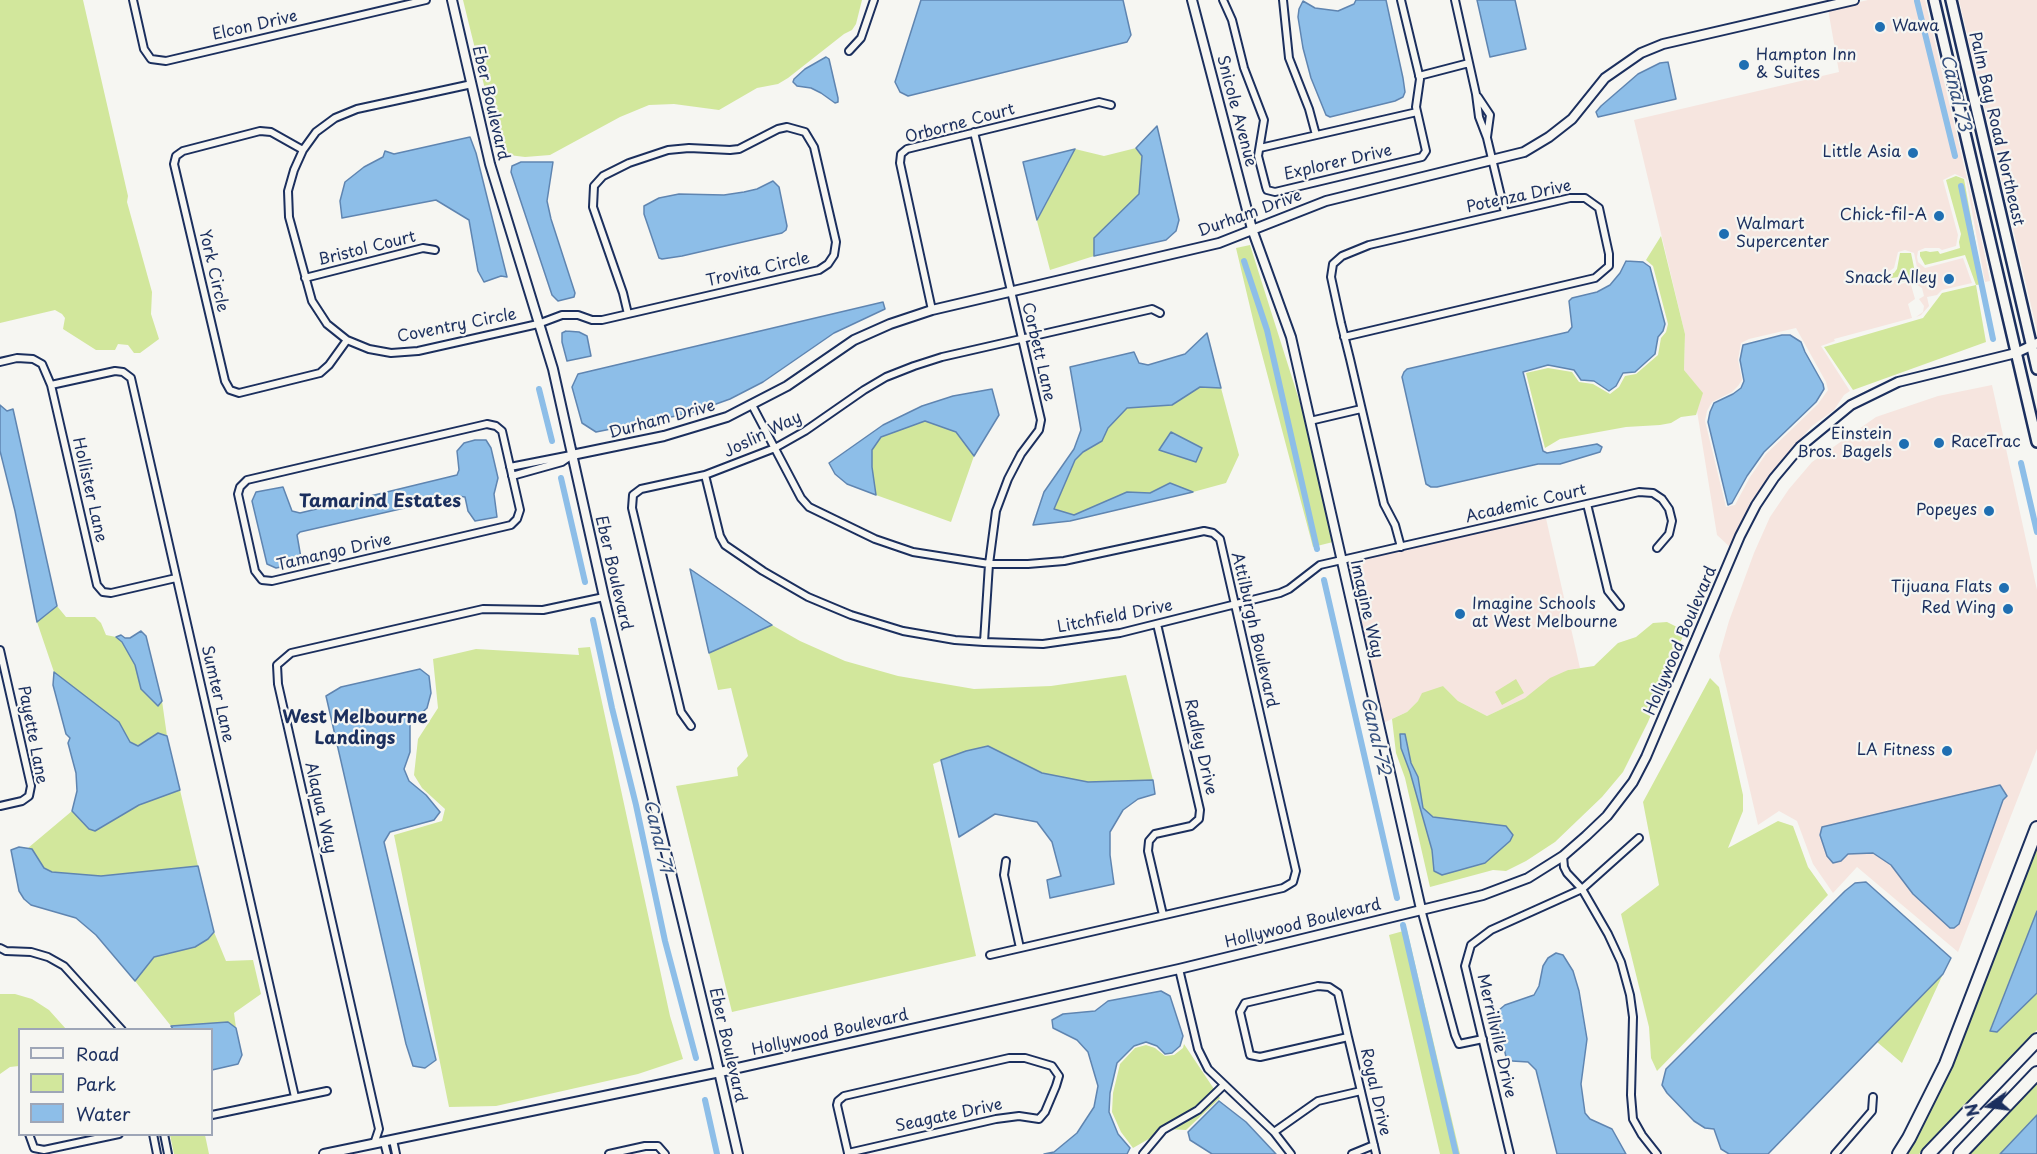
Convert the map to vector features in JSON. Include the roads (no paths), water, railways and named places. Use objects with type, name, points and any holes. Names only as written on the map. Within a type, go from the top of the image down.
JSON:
[{"type":"highway","points":[[1899,1154],[1914,1130],[1946,1064],[2037,828]]},
{"type":"highway","points":[[1928,1154],[2037,1040]]},
{"type":"highway","points":[[1960,1154],[2037,1073]]},
{"type":"main road","name":"Palm Bay Road Northeast","points":[[1934,0],[2037,442]]},
{"type":"main road","name":"Palm Bay Road Northeast","points":[[1952,0],[1988,165],[2035,348],[2037,369]]},
{"type":"main road","points":[[1970,151],[1978,160],[1988,165]]},
{"type":"main road","points":[[1974,168],[1987,178],[1994,188]]},
{"type":"street","name":"Elcon Drive","points":[[133,0],[144,49],[151,60],[166,61],[426,0]]},
{"type":"street","name":"Eber Boulevard","points":[[452,0],[505,217],[553,369],[604,597],[738,1154]]},
{"type":"street","points":[[849,51],[861,38],[874,0]]},
{"type":"street","name":"Snicole Avenue","points":[[1192,0],[1252,229]]},
{"type":"street","points":[[1224,2],[1233,0]]},
{"type":"street","name":"Explorer Drive","points":[[1283,0],[1289,58],[1309,109],[1316,135],[1417,112]]},
{"type":"street","name":"Explorer Drive","points":[[1224,2],[1232,20],[1244,68],[1264,120],[1258,156],[1267,190],[1275,192],[1422,157],[1426,151],[1417,112],[1419,76],[1401,0]]},
{"type":"street","points":[[1455,0],[1479,117],[1487,138],[1504,213]]},
{"type":"street","name":"Durham Drive","points":[[572,455],[664,436],[727,417],[787,386],[854,340],[890,324],[932,310],[1219,243],[1326,201],[1524,152],[1549,137],[1580,111],[1605,78],[1641,53],[1663,44],[1854,0]]},
{"type":"street","points":[[1419,76],[1469,63]]},
{"type":"street","name":"Coventry Circle","points":[[472,84],[357,109],[335,118],[316,132],[303,150],[288,191],[289,217],[305,278],[312,301],[327,324],[347,340],[369,349],[391,353],[418,351],[538,324]]},
{"type":"street","points":[[1476,94],[1490,115],[1487,138]]},
{"type":"street","name":"Orborne Court","points":[[932,310],[900,163],[901,154],[907,148],[1099,102],[1111,105]]},
{"type":"street","name":"Trovita Circle","points":[[538,324],[562,315],[578,315],[592,320],[602,320],[819,270],[828,264],[834,255],[836,242],[814,147],[805,132],[787,127],[778,129],[730,150],[689,148],[668,150],[629,163],[603,176],[594,186],[593,207],[628,314]]},
{"type":"street","name":"York Circle","points":[[303,150],[272,132],[260,131],[183,151],[176,156],[174,164],[225,381],[230,390],[239,393],[320,373],[329,365],[347,340]]},
{"type":"street","name":"Corbett Lane","points":[[974,132],[1041,420],[1039,430],[1021,454],[1008,479],[996,511],[988,564],[984,642]]},
{"type":"street","points":[[1260,148],[1316,135]]},
{"type":"street","name":"Potenza Drive","points":[[1344,337],[1595,278],[1609,266],[1609,254],[1599,208],[1585,198],[1570,198],[1369,245],[1342,256],[1333,264],[1331,277],[1344,337],[1361,409],[1384,504],[1395,525],[1401,547]]},
{"type":"street","name":"Imagine Way","points":[[1252,229],[1291,337],[1421,909],[1455,1035],[1459,1044],[1483,1039]]},
{"type":"street","name":"Bristol Court","points":[[305,278],[423,248],[435,250]]},
{"type":"street","name":"Joslin Way","points":[[691,726],[681,712],[632,508],[633,495],[641,489],[705,475],[775,448],[805,431],[886,377],[942,357],[1152,309],[1160,313]]},
{"type":"street","name":"Hollywood Boulevard","points":[[324,1154],[720,1072],[1179,969],[1421,909],[1483,896],[1511,886],[1539,872],[1563,856],[1607,816],[1633,782],[1646,757],[1740,536],[1768,487],[1800,447],[1851,405],[1898,382],[2035,348]]},
{"type":"street","name":"Hollister Lane","points":[[0,362],[17,358],[33,359],[42,364],[51,385],[97,585],[104,592],[111,593],[176,578]]},
{"type":"street","name":"Sumter Lane","points":[[51,385],[115,371],[123,372],[131,378],[295,1097]]},
{"type":"street","name":"Attilburgh Boulevard","points":[[752,405],[801,498],[809,507],[875,540],[913,552],[988,564],[1064,561],[1204,531],[1213,533],[1220,539],[1296,871],[1293,882],[1283,888],[990,955]]},
{"type":"street","points":[[1310,421],[1361,409]]},
{"type":"street","name":"Tamango Drive","points":[[487,423],[496,426],[501,431],[512,476],[520,510],[517,519],[511,525],[272,581],[262,580],[255,571],[238,494],[240,487],[248,480],[487,423]]},
{"type":"street","points":[[510,467],[572,455]]},
{"type":"street","points":[[512,476],[562,462],[572,455]]},
{"type":"street","name":"Litchfield Drive","points":[[705,475],[720,536],[725,545],[763,571],[808,597],[851,615],[903,631],[955,640],[1053,642],[1120,633],[1280,593],[1289,589],[1320,565],[1340,560]]},
{"type":"street","name":"Academic Court","points":[[1340,560],[1639,492],[1653,493],[1662,499],[1669,509],[1672,521],[1669,534],[1657,548]]},
{"type":"street","points":[[1587,504],[1608,591],[1620,606]]},
{"type":"street","name":"Alaqua Way","points":[[374,1144],[379,1129],[280,693],[277,665],[291,653],[483,609],[543,610],[604,597]]},
{"type":"street","name":"Radley Drive","points":[[1157,624],[1200,810],[1199,819],[1191,826],[1155,834],[1149,841],[1148,851],[1163,915]]},
{"type":"street","name":"Payette Lane","points":[[0,650],[31,786],[29,796],[22,801],[0,806]]},
{"type":"street","name":"Merrillville Drive","points":[[1510,1154],[1465,966],[1471,945],[1491,930],[1582,889],[1639,838]]},
{"type":"street","points":[[1563,856],[1564,867],[1582,889],[1608,934],[1621,963],[1630,995],[1633,1017],[1630,1095],[1633,1119],[1657,1154]]},
{"type":"street","points":[[1006,861],[1004,875],[1020,948]]},
{"type":"street","points":[[0,948],[6,951],[31,952],[48,957],[64,966],[121,1028]]},
{"type":"street","points":[[1179,969],[1198,1049],[1208,1069],[1274,1132],[1291,1154]]},
{"type":"street","name":"Royal Drive","points":[[1348,1037],[1260,1057],[1250,1055],[1240,1012],[1245,1003],[1318,986],[1329,987],[1338,993],[1376,1154]]},
{"type":"street","name":"Seagate Drive","points":[[1009,1058],[1025,1058],[1052,1066],[1059,1076],[1045,1112],[1039,1119],[1019,1116],[996,1119],[848,1153],[837,1105],[840,1098],[847,1095],[1009,1058]]},
{"type":"street","points":[[1145,1153],[1163,1130],[1198,1110],[1224,1085]]},
{"type":"street","points":[[213,1115],[327,1091]]},
{"type":"street","points":[[1274,1132],[1318,1101],[1361,1091]]},
{"type":"street","points":[[1835,1154],[1872,1111],[1873,1097]]},
{"type":"street","points":[[30,1136],[34,1148],[44,1150],[110,1136]]},
{"type":"street","points":[[153,1136],[157,1154]]},
{"type":"street","points":[[164,1136],[168,1154]]},
{"type":"street","points":[[393,1140],[396,1154]]},
{"type":"street","points":[[384,1142],[387,1154]]},
{"type":"street","points":[[1352,1154],[1374,1145]]},
{"type":"street","points":[[609,1154],[645,1146],[658,1146],[665,1154]]},
{"type":"water","points":[[921,0],[1123,0],[1131,35],[1127,42],[908,96],[900,92],[895,82]]},
{"type":"water","points":[[1356,0],[1386,0],[1405,92],[1403,97],[1395,101],[1330,117],[1326,115],[1311,78],[1303,48],[1298,17],[1299,9],[1303,1],[1315,8],[1338,11],[1354,4]]},
{"type":"water","points":[[1477,0],[1515,0],[1526,49],[1490,57]]},
{"type":"water","points":[[826,57],[829,59],[838,98],[838,102],[835,103],[811,88],[797,86],[793,82],[805,69]]},
{"type":"water","points":[[1668,62],[1676,99],[1598,117],[1596,112],[1601,106],[1638,74],[1660,63]]},
{"type":"water","points":[[1157,126],[1179,220],[1176,231],[1166,240],[1094,256],[1094,238],[1139,194],[1142,156],[1136,148]]},
{"type":"water","points":[[470,137],[507,277],[501,276],[484,282],[478,271],[469,220],[436,200],[342,218],[340,201],[345,182],[364,167],[383,157],[385,151],[394,154]]},
{"type":"water","points":[[1075,149],[1037,220],[1023,162]]},
{"type":"water","points":[[521,162],[553,162],[547,201],[575,293],[574,297],[558,301],[552,295],[511,172],[512,166]]},
{"type":"water","points":[[773,181],[779,187],[787,226],[782,233],[682,256],[659,258],[644,214],[644,206],[659,198],[679,194],[724,195],[744,192],[757,189]]},
{"type":"water","points":[[1626,261],[1643,262],[1650,267],[1665,324],[1658,337],[1655,354],[1635,372],[1623,373],[1616,386],[1609,391],[1594,381],[1581,380],[1574,370],[1548,365],[1523,372],[1543,451],[1547,453],[1597,444],[1602,447],[1600,452],[1560,464],[1538,464],[1437,487],[1426,484],[1402,377],[1404,372],[1407,369],[1568,332],[1572,327],[1569,301],[1610,285]]},
{"type":"water","points":[[883,302],[885,309],[834,333],[763,382],[730,399],[691,413],[596,432],[582,423],[572,387],[578,374]]},
{"type":"water","points":[[579,332],[587,336],[591,356],[567,361],[562,342],[562,333]]},
{"type":"water","points":[[1207,333],[1221,388],[1200,387],[1172,405],[1127,408],[1108,428],[1102,441],[1083,452],[1075,460],[1054,509],[1074,515],[1127,492],[1150,493],[1170,483],[1193,492],[1070,521],[1033,525],[1044,492],[1074,449],[1081,430],[1070,367],[1134,352],[1139,363],[1148,365],[1185,354]]},
{"type":"water","points":[[1790,335],[1801,342],[1824,389],[1816,402],[1764,452],[1732,503],[1728,505],[1708,422],[1710,412],[1714,403],[1741,388],[1744,381],[1740,360],[1743,345]]},
{"type":"water","points":[[992,389],[999,415],[974,456],[956,432],[925,421],[881,437],[872,450],[876,495],[847,484],[835,474],[829,463],[883,425],[922,406],[953,396]]},
{"type":"water","points":[[0,405],[7,411],[13,409],[57,606],[37,622],[15,511],[0,451]]},
{"type":"water","points":[[1171,432],[1202,448],[1196,462],[1159,450]]},
{"type":"water","points":[[486,440],[491,448],[498,478],[494,494],[497,517],[475,521],[468,511],[465,497],[457,496],[300,532],[297,535],[301,558],[299,560],[291,565],[276,568],[267,564],[252,501],[256,492],[283,487],[292,511],[300,513],[457,475],[459,470],[457,451],[464,443]]},
{"type":"water","points":[[690,569],[772,625],[709,653]]},
{"type":"water","points":[[141,631],[146,636],[162,701],[158,706],[141,689],[135,665],[122,642],[116,637],[121,635],[130,638]]},
{"type":"water","points":[[420,669],[429,676],[431,693],[427,708],[410,724],[410,752],[404,769],[409,781],[426,795],[440,812],[434,820],[390,832],[384,842],[436,1060],[425,1068],[413,1066],[406,1044],[326,696],[341,687]]},
{"type":"water","points":[[54,672],[119,722],[130,742],[138,746],[158,733],[167,736],[180,790],[139,805],[95,831],[89,829],[72,811],[77,791],[76,773],[68,743],[70,738],[66,734],[53,685]]},
{"type":"water","points":[[1400,734],[1405,734],[1411,763],[1418,777],[1423,808],[1433,817],[1506,826],[1513,835],[1510,841],[1485,863],[1442,875],[1434,871],[1432,850],[1401,748]]},
{"type":"water","points":[[988,746],[1042,773],[1088,782],[1153,780],[1155,794],[1138,799],[1123,810],[1110,832],[1114,884],[1050,898],[1047,880],[1061,876],[1052,842],[1037,822],[995,814],[959,837],[941,760]]},
{"type":"water","points":[[2000,785],[2007,796],[2003,800],[1959,924],[1954,928],[1950,928],[1913,894],[1891,865],[1873,853],[1848,854],[1841,861],[1833,863],[1827,856],[1820,835],[1822,827]]},
{"type":"water","points":[[19,847],[32,849],[44,868],[52,872],[101,876],[198,866],[214,932],[195,947],[154,957],[135,981],[96,935],[76,918],[31,905],[24,899],[19,891],[11,850]]},
{"type":"water","points":[[1866,882],[1951,958],[1943,974],[1768,1154],[1729,1154],[1721,1149],[1714,1129],[1705,1128],[1694,1121],[1667,1093],[1662,1085],[1666,1069],[1845,891],[1855,883]]},
{"type":"water","points":[[2037,911],[2037,993],[1997,1032],[1990,1031]]},
{"type":"water","points":[[1556,953],[1563,955],[1573,971],[1579,991],[1587,1039],[1581,1084],[1585,1113],[1590,1119],[1612,1129],[1626,1154],[1557,1154],[1536,1070],[1528,1062],[1512,1061],[1506,1057],[1497,1016],[1499,1010],[1505,1005],[1534,995],[1539,986],[1543,966],[1548,958]]},
{"type":"water","points":[[1161,991],[1170,996],[1183,1036],[1180,1046],[1172,1053],[1165,1054],[1157,1046],[1146,1042],[1134,1046],[1117,1063],[1110,1093],[1109,1112],[1118,1134],[1130,1148],[1127,1154],[1044,1154],[1054,1152],[1077,1133],[1094,1107],[1098,1086],[1088,1052],[1077,1040],[1053,1028],[1052,1020],[1063,1014],[1095,1011],[1108,1001]]},
{"type":"water","points":[[228,1022],[236,1028],[242,1055],[238,1064],[213,1070],[213,1028],[172,1028],[171,1026]]},
{"type":"water","points":[[1219,1101],[1246,1122],[1276,1154],[1212,1154],[1190,1140],[1188,1132]]},
{"type":"water","points":[[2037,1115],[2037,1154],[2000,1154]]},
{"type":"waterway","name":"Canal 73","points":[[1917,1],[1955,156]]},
{"type":"waterway","name":"Canal 73","points":[[1961,186],[1993,339]]},
{"type":"waterway","name":"Canal 72","points":[[1244,261],[1267,330],[1317,549]]},
{"type":"waterway","name":"Canal 71","points":[[539,389],[552,441]]},
{"type":"waterway","name":"Canal 73","points":[[2021,463],[2037,532]]},
{"type":"waterway","name":"Canal 71","points":[[561,478],[585,582]]},
{"type":"waterway","name":"Canal 72","points":[[1324,580],[1397,898]]},
{"type":"waterway","name":"Canal 71","points":[[593,620],[665,941],[696,1058]]},
{"type":"waterway","name":"Canal 72","points":[[1403,925],[1456,1154]]},
{"type":"waterway","name":"Canal 71","points":[[705,1100],[717,1154]]},
{"type":"place","name":"Wawa","points":[[1880,27]]},
{"type":"place","name":"Hampton Inn & Suites","points":[[1744,65]]},
{"type":"place","name":"Little Asia","points":[[1913,153]]},
{"type":"place","name":"Chick-fil-A","points":[[1939,216]]},
{"type":"place","name":"Walmart Supercenter","points":[[1724,234]]},
{"type":"place","name":"Snack Alley","points":[[1949,279]]},
{"type":"place","name":"RaceTrac","points":[[1939,443]]},
{"type":"place","name":"Einstein Bros. Bagels","points":[[1904,444]]},
{"type":"place","name":"Popeyes","points":[[1989,511]]},
{"type":"place","name":"Tijuana Flats","points":[[2004,588]]},
{"type":"place","name":"Red Wing","points":[[2008,609]]},
{"type":"place","name":"Imagine Schools at West Melbourne","points":[[1460,614]]},
{"type":"place","name":"LA Fitness","points":[[1947,751]]},
{"type":"district","name":"Tamarind Estates","points":[[380,502]]},
{"type":"district","name":"West Melbourne Landings","points":[[355,728]]}]
